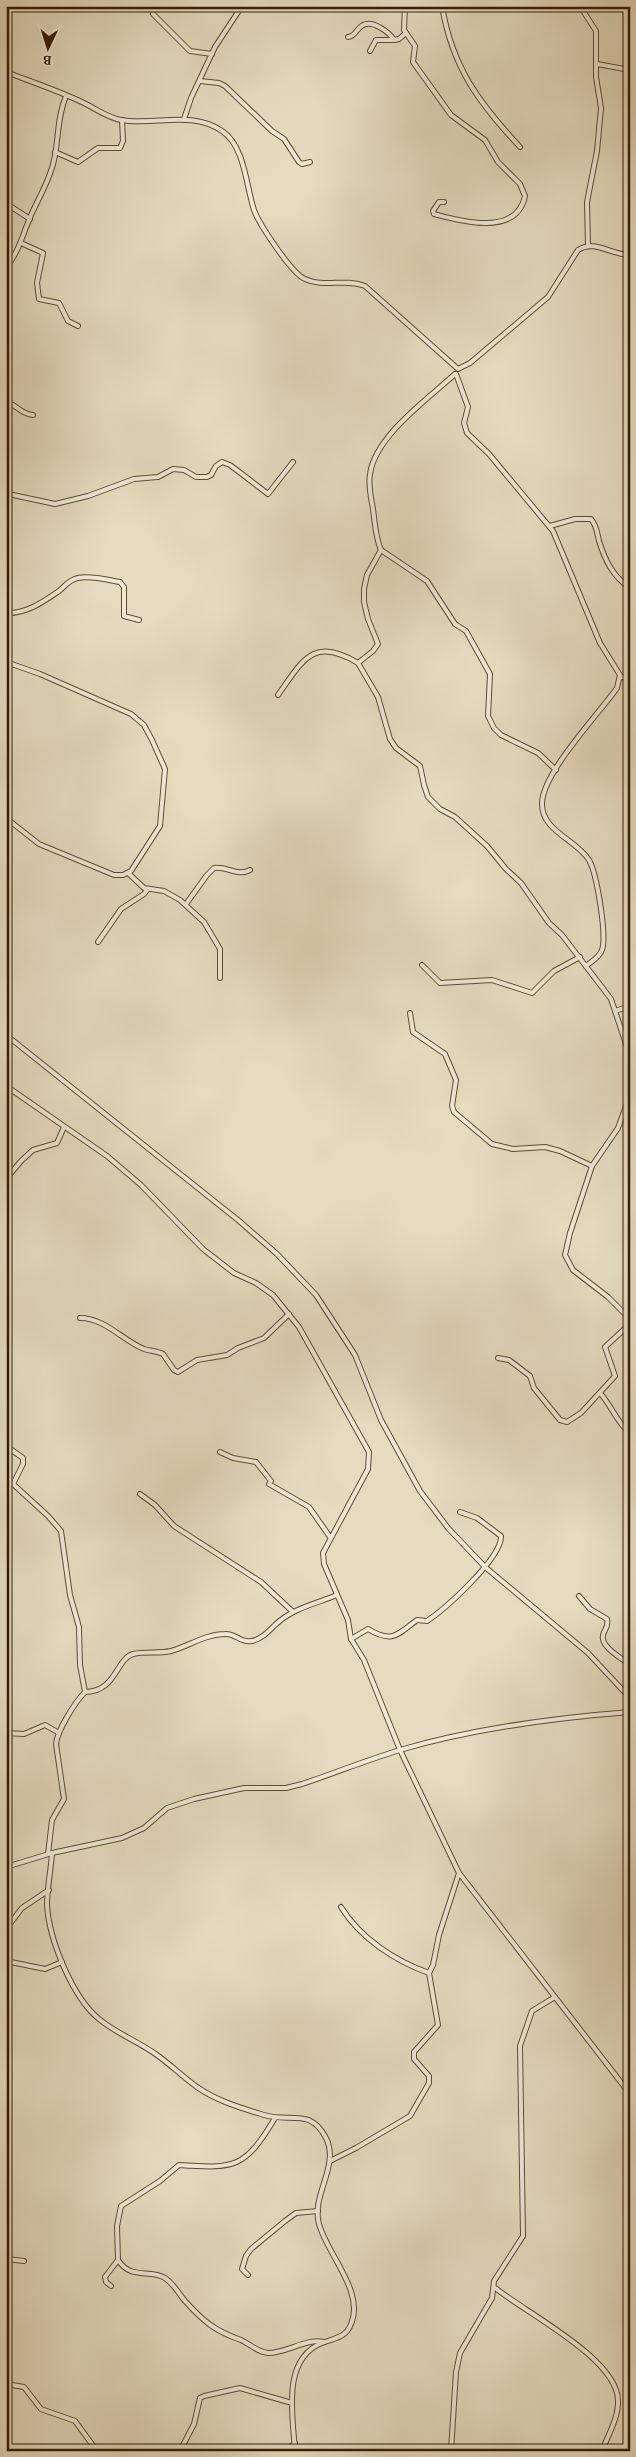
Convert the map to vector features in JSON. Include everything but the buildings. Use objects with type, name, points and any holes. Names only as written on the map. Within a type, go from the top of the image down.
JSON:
[{"type":"street","points":[[184,119],[191,98],[212,54],[225,29],[242,6]]},
{"type":"street","points":[[405,6],[406,33],[415,46],[413,62],[451,115],[485,140],[498,162],[520,184],[526,196],[524,202],[511,216],[479,225],[434,214],[433,211],[439,202],[444,202]]},
{"type":"street","points":[[442,6],[447,34],[464,76],[496,121],[520,147]]},
{"type":"street","points":[[580,6],[596,31],[596,78],[601,120],[587,202],[588,245]]},
{"type":"street","points":[[153,14],[190,52],[212,54]]},
{"type":"street","points":[[348,37],[353,36],[363,25],[368,24],[381,28],[394,40]]},
{"type":"street","points":[[370,51],[374,41],[379,38],[394,40],[399,39],[406,33]]},
{"type":"street","points":[[597,64],[630,70]]},
{"type":"street","points":[[6,72],[123,120],[192,119],[223,131],[233,143],[244,172],[254,212],[293,271],[306,280],[318,283],[348,282],[364,286],[457,372],[468,407],[464,423],[467,433],[489,454],[550,526],[600,643],[620,677],[617,688],[562,759],[543,797],[545,817],[550,825],[589,860],[598,895],[604,940],[598,957],[586,966]]},
{"type":"street","points":[[200,81],[219,83],[225,86],[272,131],[281,136],[302,164],[310,162]]},
{"type":"street","points":[[6,268],[18,252],[49,176],[55,152],[57,123],[66,96]]},
{"type":"street","points":[[55,152],[78,162],[98,148],[120,148],[123,141],[123,120]]},
{"type":"street","points":[[10,206],[30,219]]},
{"type":"street","points":[[21,243],[43,253],[37,283],[39,298],[59,303],[68,321],[78,326]]},
{"type":"street","points":[[556,770],[538,752],[501,735],[494,728],[488,716],[490,674],[466,631],[455,624],[427,581],[381,550],[375,533],[370,474],[372,465],[397,426],[457,372],[548,297],[578,250],[588,245],[594,245],[613,253],[630,255]]},
{"type":"street","points":[[6,402],[12,404],[23,414],[33,415]]},
{"type":"street","points":[[6,495],[55,504],[88,496],[134,479],[158,477],[173,469],[179,468],[196,477],[207,477],[222,462],[230,465],[268,494],[293,462]]},
{"type":"street","points":[[550,526],[575,519],[591,519],[595,525],[608,564],[617,577],[630,588]]},
{"type":"street","points":[[358,663],[378,646],[368,619],[364,602],[364,589],[368,575],[381,550]]},
{"type":"street","points":[[6,613],[27,609],[46,599],[70,581],[86,578],[120,582],[124,587],[124,616],[138,620]]},
{"type":"street","points":[[278,695],[300,664],[314,652],[340,652],[358,663],[378,697],[390,738],[396,748],[420,766],[428,797],[440,809],[455,817],[497,856],[506,869],[521,883],[549,923],[580,957],[611,1000],[630,1056]]},
{"type":"street","points":[[6,662],[40,674],[131,714],[147,731],[166,769],[160,826],[144,853],[128,873],[114,875],[52,850],[39,844],[6,818]]},
{"type":"street","points":[[620,677],[630,678]]},
{"type":"street","points":[[186,904],[214,868],[219,867],[239,873],[250,870]]},
{"type":"street","points":[[128,873],[147,890],[164,891],[186,904],[204,922],[220,949],[220,978]]},
{"type":"street","points":[[98,942],[121,909],[147,890]]},
{"type":"street","points":[[422,965],[440,983],[492,980],[532,993],[554,971],[580,957]]},
{"type":"street","points":[[615,1011],[630,1006]]},
{"type":"street","points":[[410,1013],[413,1032],[445,1054],[456,1080],[452,1106],[454,1112],[484,1139],[502,1148],[545,1147],[560,1151],[592,1166]]},
{"type":"street","points":[[6,1036],[238,1220],[277,1254],[316,1295],[355,1355],[381,1420],[420,1491],[448,1528],[485,1567],[588,1653],[630,1698]]},
{"type":"street","points":[[6,1086],[107,1156],[141,1185],[203,1249],[234,1273],[265,1288],[274,1295],[289,1314],[316,1357],[369,1452],[368,1469],[330,1537],[322,1559],[348,1620],[351,1639],[364,1660],[400,1750],[459,1873],[630,2094]]},
{"type":"street","points":[[630,1095],[618,1128],[592,1166],[570,1233],[566,1259],[573,1270],[608,1296],[630,1319]]},
{"type":"street","points":[[6,1179],[33,1150],[56,1142],[64,1127]]},
{"type":"street","points":[[80,1318],[90,1319],[106,1325],[141,1347],[163,1354],[174,1370],[178,1372],[197,1360],[227,1355],[238,1348],[264,1338],[289,1314]]},
{"type":"street","points":[[498,1358],[509,1360],[530,1376],[536,1391],[564,1422],[574,1419],[581,1413],[616,1374],[605,1347],[630,1324]]},
{"type":"street","points":[[600,1393],[614,1410],[619,1423],[630,1432]]},
{"type":"street","points":[[6,1446],[23,1458],[23,1464],[12,1484]]},
{"type":"street","points":[[220,1452],[233,1458],[256,1462],[271,1481],[269,1484],[309,1507],[330,1537]]},
{"type":"street","points":[[7,1482],[12,1484],[48,1516],[61,1531],[70,1595],[79,1626],[80,1665],[85,1692]]},
{"type":"street","points":[[140,1494],[155,1504],[174,1526],[261,1582],[292,1611]]},
{"type":"street","points":[[351,1639],[368,1629],[378,1635],[398,1635],[417,1620],[427,1621],[468,1586],[485,1567],[500,1542],[501,1536],[477,1518],[460,1512]]},
{"type":"street","points":[[296,2451],[292,2403],[293,2385],[299,2365],[308,2352],[324,2342],[341,2336],[348,2330],[352,2321],[353,2305],[347,2284],[319,2225],[318,2211],[330,2161],[327,2141],[313,2122],[300,2117],[275,2118],[238,2107],[198,2088],[158,2055],[121,2035],[99,2020],[80,1997],[56,1947],[48,1912],[50,1853],[52,1820],[64,1799],[56,1744],[58,1733],[85,1692],[97,1691],[103,1687],[118,1671],[124,1660],[131,1655],[173,1650],[208,1637],[227,1633],[242,1640],[251,1641],[266,1634],[292,1611],[337,1595]]},
{"type":"street","points":[[579,1596],[590,1608],[606,1619],[608,1626],[603,1637],[604,1644],[630,1665]]},
{"type":"street","points":[[6,1867],[50,1853],[122,1838],[144,1828],[167,1808],[187,1802],[244,1788],[286,1788],[400,1750],[514,1724],[630,1712]]},
{"type":"street","points":[[6,1733],[24,1734],[45,1725],[58,1733]]},
{"type":"street","points":[[330,2161],[410,2116],[429,2083],[429,2076],[414,2056],[414,2050],[438,2025],[429,1973],[434,1965],[440,1935],[459,1873]]},
{"type":"street","points":[[6,1929],[22,1908],[49,1890]]},
{"type":"street","points":[[341,1907],[351,1922],[376,1945],[429,1973]]},
{"type":"street","points":[[6,1961],[45,1969],[62,1962]]},
{"type":"street","points":[[451,2451],[456,2372],[460,2353],[490,2304],[494,2281],[522,2241],[524,2233],[519,2050],[532,2011],[555,1997]]},
{"type":"street","points":[[275,2118],[261,2141],[239,2163],[217,2166],[179,2165],[160,2181],[121,2206],[117,2226],[118,2260],[122,2266],[136,2274],[160,2276],[166,2279],[184,2300],[214,2328],[260,2351],[271,2352],[314,2341],[324,2342]]},
{"type":"street","points":[[248,2275],[242,2269],[243,2262],[257,2243],[296,2214],[318,2211]]},
{"type":"street","points":[[6,2259],[24,2261]]},
{"type":"street","points":[[111,2286],[106,2282],[105,2277],[118,2260]]},
{"type":"street","points":[[494,2287],[510,2301],[554,2327],[595,2360],[607,2373],[618,2400],[616,2416],[602,2451]]},
{"type":"street","points":[[6,2384],[24,2387],[41,2409],[75,2421],[97,2451]]},
{"type":"street","points":[[180,2451],[191,2431],[200,2398],[204,2396],[240,2388],[292,2403]]},
{"type":"street","points":[[286,2451],[295,2443]]}]
